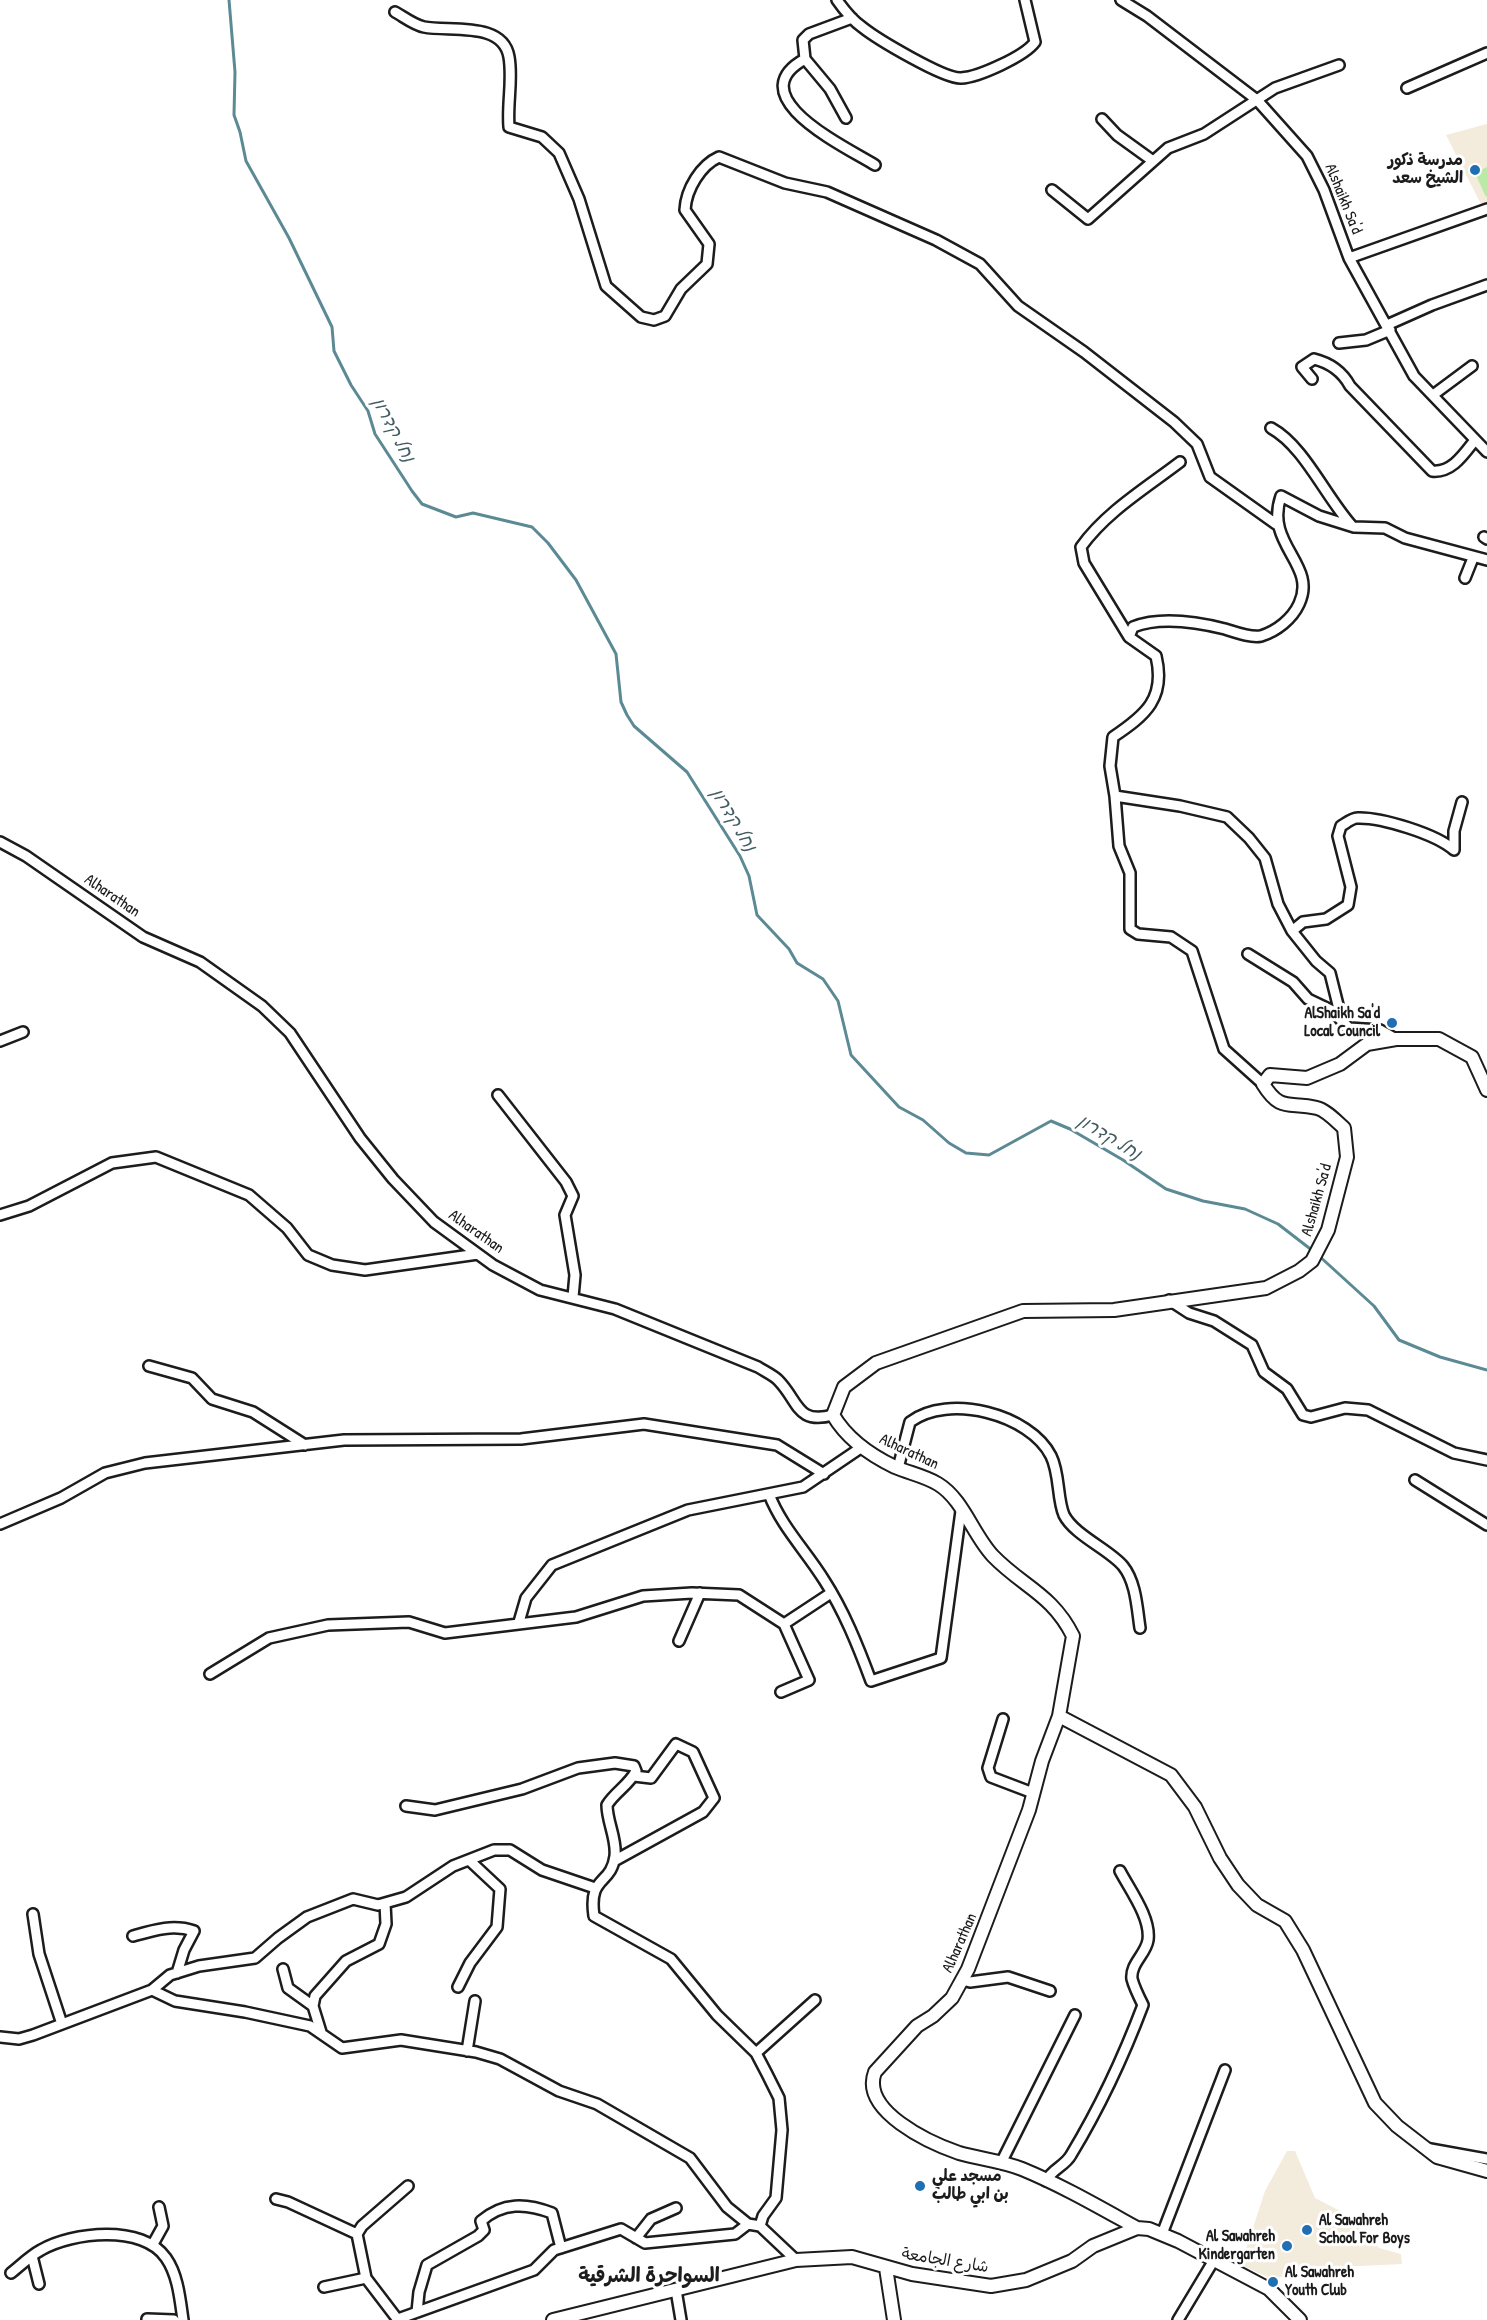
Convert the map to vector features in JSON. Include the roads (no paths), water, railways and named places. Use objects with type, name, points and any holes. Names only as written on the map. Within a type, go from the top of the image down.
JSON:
[{"type":"street","points":[[837,0],[852,18],[915,60],[958,78],[994,68],[1030,49],[1035,42],[1025,0]]},
{"type":"street","name":"Alshaikh Sa'd","points":[[1121,0],[1147,16],[1257,100],[1307,156],[1324,190],[1349,258],[1414,376],[1487,452]]},
{"type":"street","points":[[395,12],[420,27],[488,33],[500,40],[509,54],[512,75],[507,102],[509,127],[542,136],[559,153],[579,199],[606,286],[641,317],[654,320],[665,316],[681,289],[707,264],[709,244],[685,210],[691,188],[707,162],[719,157],[785,183],[827,192],[936,240],[980,264],[1018,306],[1084,352],[1174,422],[1197,444],[1210,477],[1276,524],[1304,581],[1304,594],[1283,625],[1260,636],[1179,622],[1144,623],[1133,627],[1129,637]]},
{"type":"street","points":[[846,118],[830,89],[805,59],[803,40],[809,34],[852,18]]},
{"type":"street","points":[[1407,88],[1487,53]]},
{"type":"street","points":[[805,59],[790,68],[783,80],[783,90],[793,111],[826,135],[875,165]]},
{"type":"street","points":[[1052,190],[1088,219],[1168,148],[1203,134],[1275,88],[1339,65]]},
{"type":"street","points":[[1102,119],[1117,135],[1153,161]]},
{"type":"street","points":[[1349,258],[1487,208]]},
{"type":"street","points":[[1339,343],[1366,340],[1432,305],[1487,285]]},
{"type":"street","points":[[1312,379],[1302,366],[1314,359],[1324,362],[1343,374],[1350,386],[1432,471],[1442,472],[1457,461],[1475,440]]},
{"type":"street","points":[[1433,396],[1472,366]]},
{"type":"street","points":[[1271,428],[1286,436],[1335,507],[1354,527]]},
{"type":"street","points":[[1180,462],[1091,533],[1081,547],[1084,563],[1129,637],[1156,656],[1160,674],[1156,698],[1130,726],[1113,737],[1110,766],[1119,846],[1130,873],[1130,928],[1137,934],[1171,937],[1192,951],[1224,1049],[1263,1084],[1270,1076],[1307,1078],[1340,1064],[1366,1044],[1395,1038],[1439,1040],[1472,1057],[1487,1090]]},
{"type":"street","points":[[1276,524],[1281,496],[1319,516],[1354,527],[1385,528],[1405,538],[1487,560]]},
{"type":"street","points":[[1464,578],[1473,558]]},
{"type":"street","points":[[1115,796],[1180,806],[1227,817],[1249,838],[1265,858],[1278,904],[1292,931],[1316,961],[1330,973],[1342,1021]]},
{"type":"street","points":[[1292,931],[1303,922],[1326,919],[1348,905],[1351,887],[1338,836],[1341,826],[1356,818],[1401,825],[1446,843],[1454,850],[1454,831],[1462,802]]},
{"type":"street","name":"Alharathan","points":[[0,842],[26,856],[143,937],[200,962],[262,1006],[290,1033],[360,1138],[393,1179],[434,1222],[478,1254],[540,1290],[615,1309],[758,1367],[778,1380],[801,1413],[819,1419],[833,1415],[844,1434],[862,1447],[898,1468],[938,1484],[951,1495],[993,1556],[1053,1604],[1073,1636],[1059,1716],[994,1906],[952,1998],[933,2016],[917,2026],[875,2072],[871,2082],[874,2096],[884,2110],[926,2139],[959,2152],[1020,2168],[1137,2228]]},
{"type":"street","points":[[1248,954],[1293,982],[1308,999],[1331,1010],[1349,1028],[1380,1030],[1395,1038]]},
{"type":"street","points":[[0,1041],[23,1032]]},
{"type":"street","name":"Alshaikh Sa'd","points":[[833,1415],[844,1388],[876,1363],[1023,1311],[1114,1310],[1169,1300],[1266,1288],[1312,1261],[1324,1242],[1347,1156],[1344,1128],[1319,1108],[1284,1106],[1269,1094],[1263,1084]]},
{"type":"street","points":[[498,1095],[566,1182],[573,1196],[565,1215],[575,1275],[573,1297]]},
{"type":"street","points":[[0,1215],[29,1206],[112,1163],[156,1157],[249,1195],[287,1228],[308,1255],[332,1265],[365,1270],[478,1254]]},
{"type":"street","points":[[1169,1300],[1189,1313],[1214,1322],[1252,1345],[1264,1372],[1287,1389],[1303,1414],[1311,1417],[1346,1408],[1368,1410],[1454,1453],[1487,1460]]},
{"type":"street","points":[[149,1366],[192,1378],[212,1399],[253,1412],[305,1445]]},
{"type":"street","points":[[898,1468],[910,1422],[933,1409],[962,1409],[1007,1418],[1035,1434],[1051,1456],[1064,1515],[1090,1541],[1124,1566],[1133,1587],[1140,1628]]},
{"type":"street","points":[[0,1524],[61,1498],[105,1473],[145,1462],[344,1440],[521,1439],[644,1424],[777,1445],[824,1474]]},
{"type":"street","points":[[519,1622],[526,1598],[552,1564],[688,1510],[803,1487],[862,1447]]},
{"type":"street","points":[[1415,1480],[1487,1526]]},
{"type":"street","points":[[769,1494],[776,1513],[831,1593],[851,1630],[871,1681],[941,1658],[961,1511]]},
{"type":"street","points":[[679,1641],[700,1593]]},
{"type":"street","points":[[210,1674],[269,1638],[328,1625],[409,1622],[445,1633],[519,1622],[576,1617],[643,1596],[700,1593],[740,1595],[784,1624],[809,1680],[781,1692]]},
{"type":"street","points":[[784,1624],[831,1593]]},
{"type":"street","points":[[1059,1716],[1171,1775],[1195,1807],[1220,1858],[1238,1885],[1257,1905],[1285,1921],[1303,1950],[1375,2103],[1397,2126],[1437,2157],[1487,2171]]},
{"type":"street","points":[[1003,1719],[988,1768],[991,1777],[1033,1792]]},
{"type":"street","points":[[614,1861],[703,1812],[714,1798],[693,1752],[676,1744],[651,1778],[634,1776]]},
{"type":"street","points":[[405,1806],[435,1810],[522,1789],[578,1768],[627,1763],[634,1766],[636,1771],[634,1776],[607,1805],[616,1854],[612,1870],[595,1888],[592,1900],[594,1916],[671,1959],[717,2015],[756,2053],[779,2098],[782,2130],[776,2198],[763,2216],[760,2226]]},
{"type":"street","points":[[0,2037],[19,2039],[62,2024],[152,1990],[170,1975],[199,1966],[255,1958],[307,1917],[353,1899],[378,1905],[405,1897],[453,1866],[494,1851],[510,1850],[542,1870],[595,1888]]},
{"type":"street","points":[[458,1987],[470,1963],[497,1928],[500,1889],[469,1860]]},
{"type":"street","points":[[1046,2181],[1051,2172],[1068,2160],[1097,2112],[1143,2005],[1132,1979],[1133,1968],[1148,1941],[1147,1927],[1136,1898],[1120,1871]]},
{"type":"street","points":[[321,2032],[313,2006],[315,1996],[346,1961],[379,1944],[386,1923],[385,1903]]},
{"type":"street","points":[[33,1914],[39,1954],[62,2024]]},
{"type":"street","points":[[133,1936],[162,1928],[183,1927],[194,1931],[184,1950],[177,1973]]},
{"type":"street","points":[[283,1970],[288,1988],[313,2006]]},
{"type":"street","points":[[962,1980],[970,1982],[1008,1977],[1050,1991]]},
{"type":"street","points":[[152,1990],[176,2001],[245,2012],[310,2026],[342,2048],[401,2040],[467,2050],[500,2059],[559,2091],[597,2104],[690,2158],[727,2207],[748,2224],[760,2226],[796,2260]]},
{"type":"street","points":[[756,2053],[814,2000]]},
{"type":"street","points":[[467,2050],[475,2001]]},
{"type":"street","points":[[1001,2163],[1075,2015]]},
{"type":"street","points":[[1162,2234],[1225,2070]]},
{"type":"street","points":[[1423,2147],[1487,2159]]},
{"type":"street","points":[[408,2186],[362,2226],[357,2234],[366,2278],[398,2320],[534,2270],[554,2250],[621,2229],[645,2243],[735,2234],[748,2224]]},
{"type":"street","points":[[276,2199],[288,2202],[357,2234]]},
{"type":"street","points":[[417,2312],[419,2292],[427,2265],[478,2236],[484,2230],[481,2221],[493,2211],[505,2206],[535,2206],[552,2213],[561,2248]]},
{"type":"street","points":[[153,2244],[163,2226],[159,2207]]},
{"type":"street","points":[[636,2238],[651,2219],[676,2208]]},
{"type":"street","points":[[1137,2228],[1162,2234],[1269,2289],[1300,2320]]},
{"type":"street","name":"شارع الجامعة","points":[[553,2320],[796,2260],[852,2257],[886,2268],[959,2283],[991,2286],[1026,2280],[1072,2261],[1093,2246],[1137,2228]]},
{"type":"street","points":[[11,2273],[32,2256],[68,2237],[94,2234],[124,2236],[153,2244],[166,2259],[179,2289],[183,2320]]},
{"type":"street","points":[[32,2256],[39,2284]]},
{"type":"street","points":[[1178,2320],[1214,2260]]},
{"type":"street","points":[[886,2268],[894,2320]]},
{"type":"street","points":[[324,2287],[366,2278]]},
{"type":"street","points":[[676,2290],[681,2320]]},
{"type":"street","points":[[147,2319],[174,2320]]},
{"type":"waterway","name":"נחל קדרון","points":[[229,0],[235,72],[234,115],[246,161],[289,238],[332,327],[334,351],[351,385],[368,411],[375,434],[422,504],[456,517],[473,513],[532,527],[548,543],[576,580],[616,654],[621,702],[627,715],[634,726],[687,772],[740,856],[749,876],[757,915],[789,949],[797,963],[823,979],[838,1001],[851,1055],[899,1107],[923,1120],[949,1143],[966,1153],[989,1155],[1051,1121],[1070,1129],[1123,1160],[1166,1189],[1203,1201],[1245,1209],[1278,1224],[1313,1251]]},
{"type":"waterway","name":"נחל קדרון","points":[[1318,1255],[1374,1306],[1399,1340],[1440,1357],[1487,1370]]},
{"type":"place","name":"مدرسة ذكور الشيخ سعد","points":[[1475,170]]},
{"type":"place","name":"AlShaikh Sa'd Local Council","points":[[1392,1023]]},
{"type":"place","name":"مسجد علي بن ابي طالب","points":[[920,2186]]},
{"type":"place","name":"Al Sawahreh School For Boys","points":[[1307,2230]]},
{"type":"place","name":"Al Sawahreh Kindergarten","points":[[1287,2246]]},
{"type":"place","name":"Al Sawahreh Youth Club","points":[[1273,2282]]},
{"type":"district","name":"السواحرة الشرقية","points":[[649,2277]]}]
